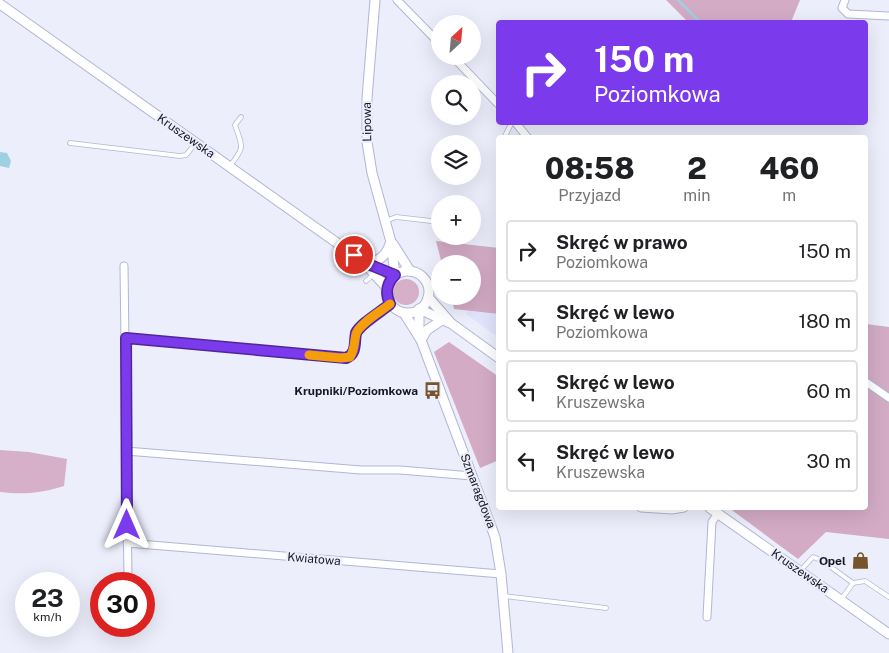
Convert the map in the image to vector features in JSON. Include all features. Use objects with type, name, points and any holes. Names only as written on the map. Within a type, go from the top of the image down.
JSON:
[{"type":"street","name":"Lipowa","points":[[375,0],[367,98],[367,142],[372,173],[391,242],[395,275]]},
{"type":"street","points":[[397,0],[431,35]]},
{"type":"street","points":[[846,0],[842,8],[848,14],[889,16]]},
{"type":"street","name":"Kruszewska","points":[[0,4],[365,262],[395,275]]},
{"type":"street","points":[[461,65],[496,102]]},
{"type":"street","points":[[517,125],[525,135]]},
{"type":"street","name":"Lipowa","points":[[391,242],[410,271]]},
{"type":"street","points":[[365,262],[382,257],[387,252],[391,242]]},
{"type":"street","name":"Kruszewska","points":[[365,262],[387,288]]},
{"type":"street","points":[[124,266],[128,572]]},
{"type":"street","points":[[428,297],[424,305],[419,309],[414,312],[404,313],[396,310],[390,304],[387,288],[395,275],[410,271],[418,274],[426,282],[428,297],[452,324],[496,356]]},
{"type":"street","points":[[126,338],[346,358],[350,357],[354,351],[357,332],[360,326],[390,304]]},
{"type":"street","points":[[419,309],[452,324]]},
{"type":"street","name":"Szmaragdowa","points":[[419,309],[420,338]]},
{"type":"street","name":"Szmaragdowa","points":[[404,313],[420,338],[495,537],[501,574],[508,653]]},
{"type":"street","points":[[420,338],[427,330],[442,320]]},
{"type":"street","points":[[868,383],[889,398]]},
{"type":"street","points":[[126,451],[361,470],[400,470],[472,476]]},
{"type":"street","name":"Kruszewska","points":[[713,510],[889,634]]},
{"type":"street","points":[[707,617],[712,522],[718,513]]},
{"type":"street","name":"Kwiatowa","points":[[127,543],[501,574]]},
{"type":"lane","points":[[229,167],[240,153],[242,146],[235,124],[241,117]]},
{"type":"lane","points":[[70,143],[180,156],[186,154],[196,143]]},
{"type":"lane","points":[[385,221],[396,217],[431,221]]},
{"type":"lane","points":[[366,281],[374,274]]},
{"type":"lane","points":[[800,571],[813,557],[821,560],[854,583]]},
{"type":"lane","points":[[841,600],[854,583],[866,581],[889,598]]},
{"type":"lane","points":[[503,596],[606,608]]},
{"type":"shaded area","points":[[666,0],[800,0],[792,20],[686,20]]},
{"type":"shaded area","points":[[0,152],[7,153],[11,161],[9,168],[0,166]]},
{"type":"shaded area","points":[[437,245],[472,245],[496,248],[496,314],[454,309],[453,305],[481,305],[481,255],[440,255]]},
{"type":"shaded area","points":[[406,279],[415,283],[419,292],[415,301],[406,305],[397,301],[393,292],[397,283]]},
{"type":"shaded area","points":[[468,311],[496,314],[496,336],[466,314]]},
{"type":"shaded area","points":[[868,324],[889,327],[889,539],[826,532],[798,559],[732,510],[868,510]]},
{"type":"shaded area","points":[[449,342],[496,375],[496,461],[480,468],[434,352]]},
{"type":"shaded area","points":[[0,450],[29,452],[67,459],[64,486],[32,493],[0,492]]},
{"type":"waterway","points":[[678,0],[698,20]]},
{"type":"slow traffic","points":[[309,355],[350,357],[354,351],[357,332],[360,326],[390,304]]},
{"type":"place","name":"Krupniki/Poziomkowa","points":[[432,391]]},
{"type":"place","name":"Opel","points":[[860,561]]},
{"type":"route","points":[[127,525],[126,338],[350,357],[354,351],[357,332],[360,326],[390,304],[387,288],[392,277],[395,275],[368,264],[354,255]]}]
